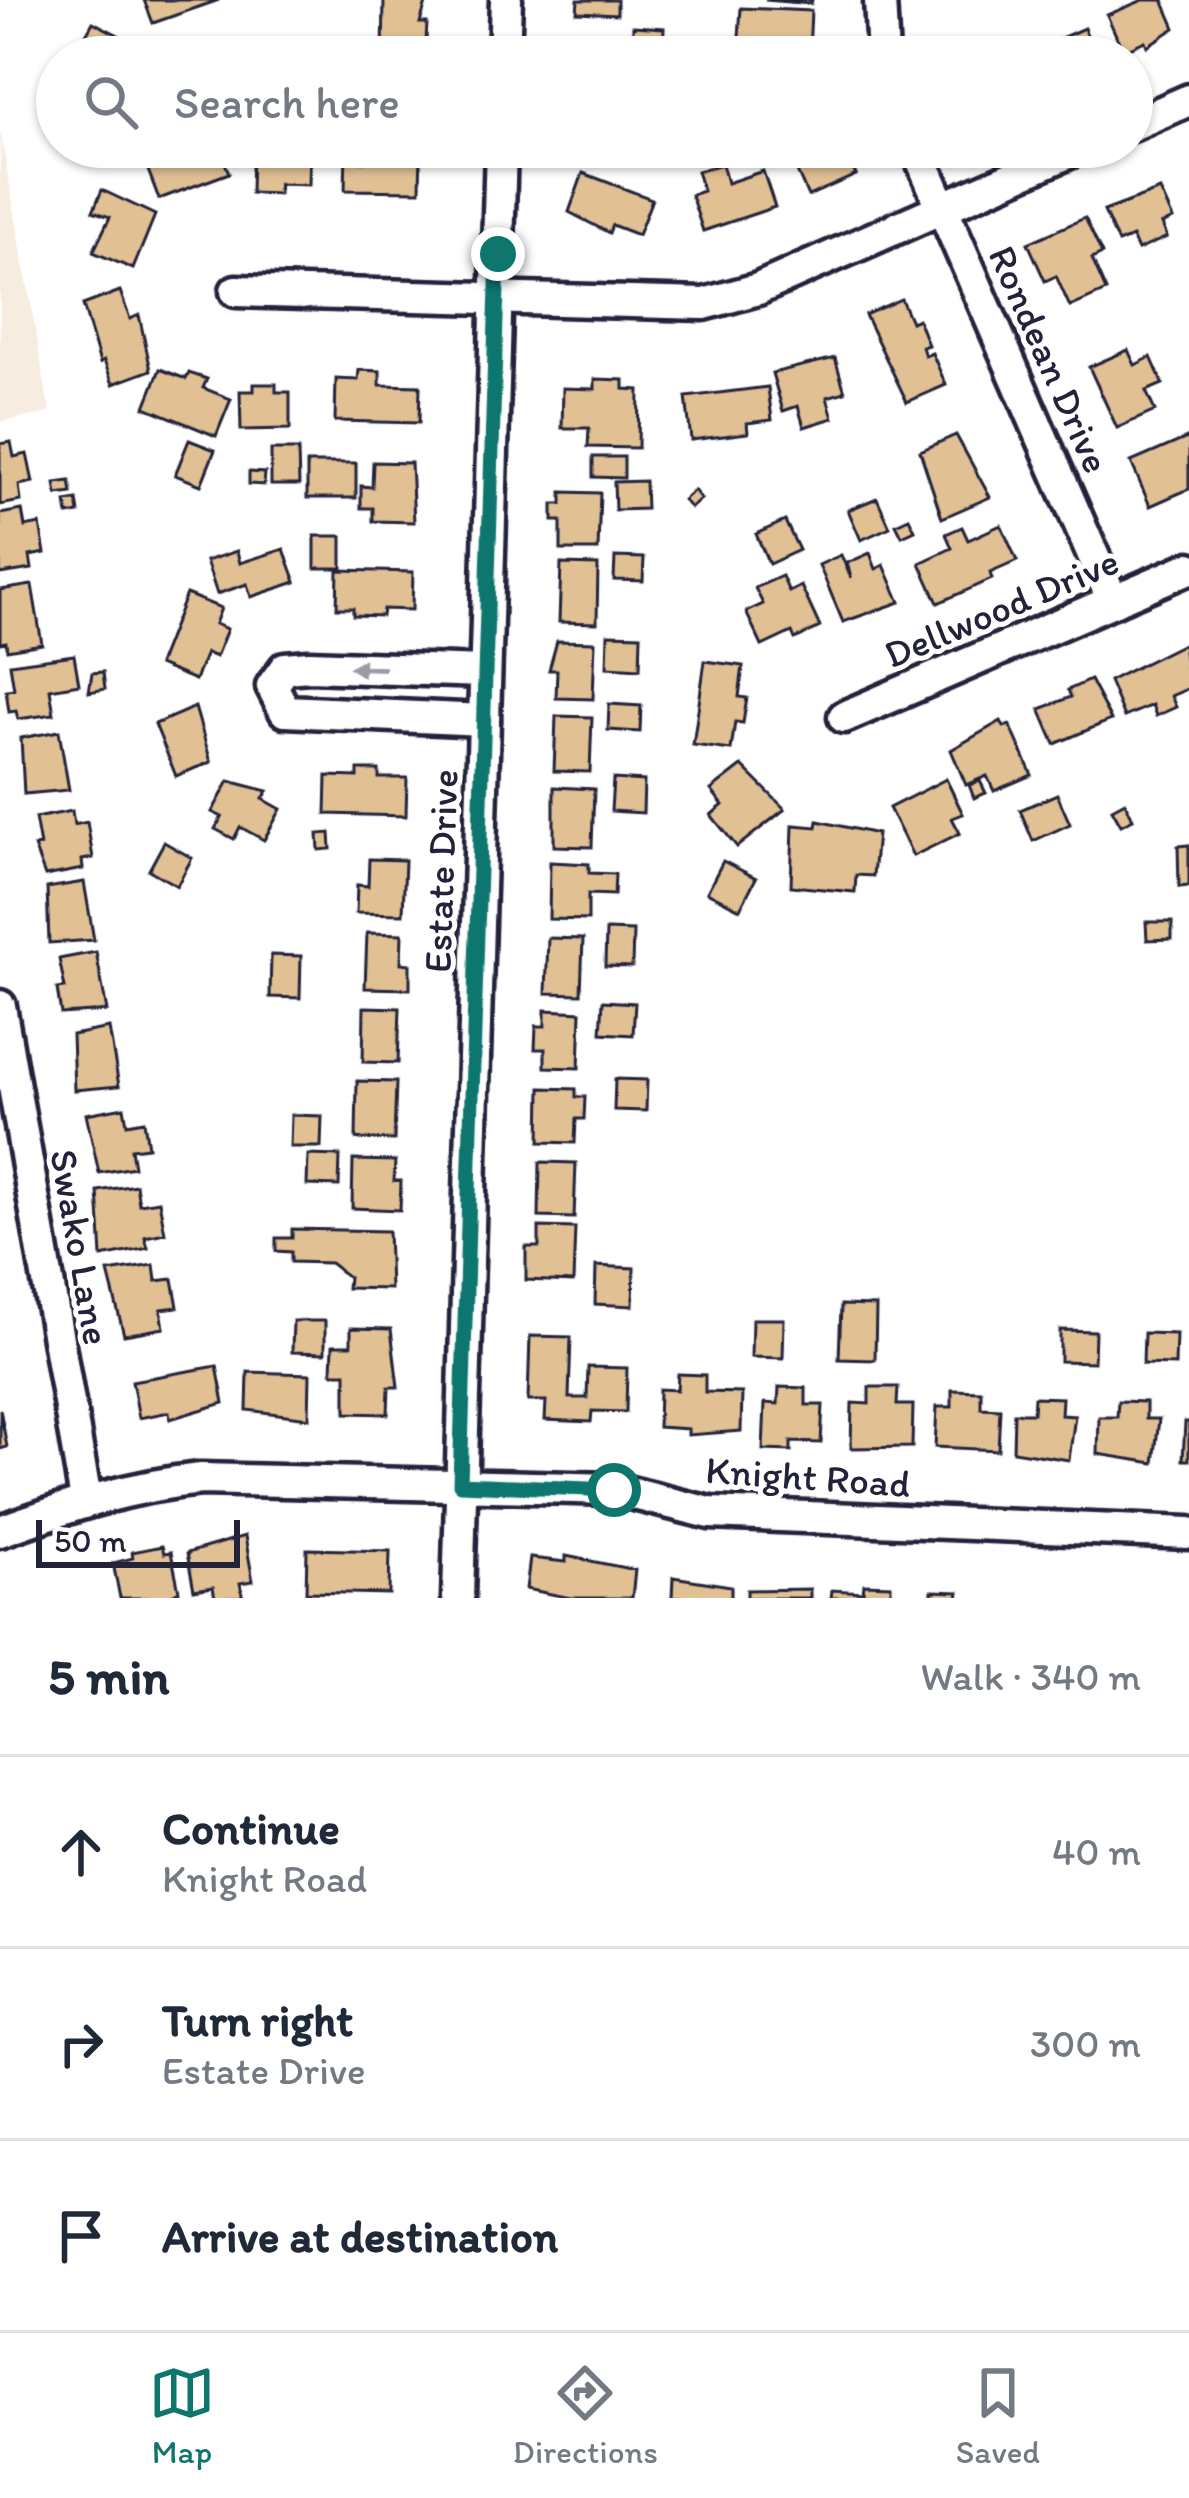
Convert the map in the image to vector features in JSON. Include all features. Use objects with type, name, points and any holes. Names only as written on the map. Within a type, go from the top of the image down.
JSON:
[{"type":"street","points":[[505,36],[506,0]]},
{"type":"street","points":[[880,0],[882,36]]},
{"type":"street","points":[[1153,116],[1189,100]]},
{"type":"street","name":"Estate Drive","points":[[458,1598],[500,168]]},
{"type":"street","name":"Rondean Drive","points":[[925,168],[1113,602]]},
{"type":"street","points":[[236,291],[675,305],[730,299],[1033,168]]},
{"type":"street","name":"Dellwood Drive","points":[[844,717],[1189,568]]},
{"type":"street","points":[[484,672],[309,666],[285,668],[272,686],[285,711],[484,720]]},
{"type":"street","name":"Swako Lane","points":[[0,1006],[86,1500]]},
{"type":"street","name":"Knight Road","points":[[0,1531],[86,1500],[152,1484],[201,1480],[614,1490],[732,1515],[1189,1533]]},
{"type":"shaded area","points":[[0,130],[50,413],[0,422]]},
{"type":"building","points":[[144,0],[219,0],[153,23]]},
{"type":"building","points":[[384,0],[427,0],[420,23],[427,23],[426,36],[383,36]]},
{"type":"building","points":[[578,0],[617,0],[617,14],[577,12]]},
{"type":"building","points":[[765,0],[812,0],[811,4]]},
{"type":"building","points":[[1143,0],[1163,0],[1175,28],[1153,42],[1153,36],[1116,36],[1107,15]]},
{"type":"building","points":[[741,8],[811,11],[810,36],[739,36]]},
{"type":"building","points":[[93,22],[120,36],[85,36]]},
{"type":"building","points":[[633,26],[664,28],[664,36],[633,36]]},
{"type":"building","points":[[147,168],[227,168],[229,173],[159,199]]},
{"type":"building","points":[[252,168],[309,168],[309,185],[279,184],[279,194],[251,193]]},
{"type":"building","points":[[346,168],[421,168],[420,191],[345,190]]},
{"type":"building","points":[[723,168],[727,183],[763,171],[775,207],[703,231],[691,195],[703,191],[697,171]]},
{"type":"building","points":[[795,168],[853,168],[856,175],[808,196]]},
{"type":"building","points":[[583,173],[652,199],[638,235],[612,225],[609,233],[569,212]]},
{"type":"building","points":[[102,190],[155,215],[133,269],[93,252],[110,217],[93,211]]},
{"type":"building","points":[[1160,190],[1173,219],[1162,224],[1167,237],[1138,250],[1132,237],[1118,243],[1104,211]]},
{"type":"building","points":[[1085,218],[1102,254],[1092,259],[1106,291],[1070,307],[1056,276],[1045,281],[1028,243]]},
{"type":"building","points":[[120,291],[130,319],[139,315],[151,370],[113,384],[104,361],[100,363],[83,305]]},
{"type":"building","points":[[901,299],[911,322],[918,319],[928,345],[922,347],[925,356],[932,353],[946,385],[907,402],[865,315]]},
{"type":"building","points":[[1128,350],[1135,365],[1151,357],[1163,384],[1146,391],[1155,411],[1117,428],[1089,367]]},
{"type":"building","points":[[835,358],[845,392],[827,397],[833,418],[804,427],[798,406],[783,411],[772,373]]},
{"type":"building","points":[[160,369],[186,379],[189,373],[207,379],[203,388],[231,399],[216,436],[145,407]]},
{"type":"building","points":[[359,370],[380,371],[380,385],[420,386],[419,423],[335,421],[336,379],[358,380]]},
{"type":"building","points":[[595,379],[624,380],[624,389],[639,390],[638,448],[588,447],[589,428],[562,428],[563,388],[595,389]]},
{"type":"building","points":[[254,384],[276,384],[276,392],[290,392],[290,429],[241,430],[240,391],[254,391]]},
{"type":"building","points":[[768,387],[772,420],[747,423],[748,433],[691,440],[686,397]]},
{"type":"building","points":[[956,435],[990,497],[942,518],[920,451]]},
{"type":"building","points":[[1189,437],[1189,489],[1150,506],[1131,462]]},
{"type":"building","points":[[189,440],[215,450],[201,485],[175,475]]},
{"type":"building","points":[[11,442],[14,457],[27,454],[33,482],[19,485],[21,501],[0,505],[0,444]]},
{"type":"building","points":[[271,450],[298,450],[299,485],[271,485]]},
{"type":"building","points":[[593,457],[624,457],[624,478],[593,477]]},
{"type":"building","points":[[373,462],[411,463],[414,522],[373,521],[373,508],[361,508],[361,486],[372,487]]},
{"type":"building","points":[[307,463],[356,463],[356,498],[307,498]]},
{"type":"building","points":[[249,472],[265,473],[264,485],[249,484]]},
{"type":"building","points":[[70,481],[72,493],[57,495],[55,483]]},
{"type":"building","points":[[645,481],[646,509],[615,510],[614,482]]},
{"type":"building","points":[[694,490],[701,499],[691,508],[683,500]]},
{"type":"building","points":[[562,492],[600,493],[598,550],[561,550],[561,521],[553,521],[553,504],[562,504]]},
{"type":"building","points":[[877,498],[890,527],[861,540],[848,510]]},
{"type":"building","points":[[77,500],[79,513],[68,515],[66,502]]},
{"type":"building","points":[[22,510],[25,527],[40,524],[45,553],[30,556],[32,569],[0,574],[0,514]]},
{"type":"building","points":[[909,518],[915,530],[902,536],[896,524]]},
{"type":"building","points":[[785,521],[799,550],[769,564],[756,534]]},
{"type":"building","points":[[1001,525],[1017,561],[990,573],[992,579],[938,603],[920,563],[952,548],[946,534],[962,527],[968,540]]},
{"type":"building","points":[[315,536],[342,536],[342,568],[315,568]]},
{"type":"building","points":[[284,549],[296,582],[251,597],[247,584],[217,594],[206,561],[237,551],[240,563]]},
{"type":"building","points":[[870,553],[876,569],[884,565],[900,602],[843,622],[819,565],[841,555],[851,578],[847,563]]},
{"type":"building","points":[[615,557],[644,558],[643,581],[614,580]]},
{"type":"building","points":[[561,564],[598,565],[597,623],[559,622]]},
{"type":"building","points":[[338,570],[413,572],[412,610],[383,609],[382,616],[353,615],[353,608],[337,608]]},
{"type":"building","points":[[782,576],[789,592],[801,586],[820,627],[795,639],[792,632],[762,646],[746,612],[763,604],[755,588]]},
{"type":"building","points":[[32,585],[42,644],[7,650],[6,642],[0,643],[0,590]]},
{"type":"building","points":[[186,594],[221,608],[215,624],[227,629],[216,657],[206,653],[195,680],[158,665]]},
{"type":"building","points":[[608,634],[641,635],[640,669],[607,667]]},
{"type":"building","points":[[557,641],[595,642],[593,699],[556,698],[557,670],[549,670]]},
{"type":"building","points":[[1183,644],[1189,688],[1171,696],[1176,707],[1156,716],[1152,705],[1124,717],[1109,681]]},
{"type":"building","points":[[74,655],[79,684],[50,689],[54,714],[18,719],[16,711],[9,712],[6,690],[14,689],[10,664]]},
{"type":"building","points":[[705,661],[743,666],[739,697],[747,698],[743,723],[735,722],[731,750],[693,745]]},
{"type":"building","points":[[103,672],[105,689],[89,692],[92,673]]},
{"type":"building","points":[[1090,680],[1111,720],[1055,744],[1040,709],[1071,697],[1068,690]]},
{"type":"building","points":[[609,704],[641,706],[640,732],[608,730]]},
{"type":"building","points":[[195,707],[211,762],[176,776],[155,724]]},
{"type":"building","points":[[556,716],[592,717],[590,772],[554,771]]},
{"type":"building","points":[[1001,721],[1004,727],[1010,725],[1032,775],[994,791],[987,776],[966,785],[951,750]]},
{"type":"building","points":[[59,731],[69,790],[24,794],[21,738]]},
{"type":"building","points":[[742,766],[785,809],[737,847],[711,815],[723,805],[711,790]]},
{"type":"building","points":[[358,770],[379,770],[379,778],[407,778],[406,816],[326,814],[327,776],[358,777]]},
{"type":"building","points":[[613,779],[644,781],[643,813],[611,811]]},
{"type":"building","points":[[946,779],[963,814],[952,818],[960,833],[913,856],[889,808]]},
{"type":"building","points":[[229,781],[268,791],[263,799],[281,809],[264,840],[240,827],[234,839],[215,829],[222,817],[212,812]]},
{"type":"building","points":[[980,781],[986,793],[974,798],[969,785]]},
{"type":"building","points":[[554,787],[594,789],[592,847],[554,846]]},
{"type":"building","points":[[1057,794],[1070,824],[1033,841],[1020,810]]},
{"type":"building","points":[[1125,802],[1133,819],[1121,825],[1112,809]]},
{"type":"building","points":[[72,811],[74,825],[87,822],[93,858],[82,860],[83,869],[45,876],[34,847],[40,846],[35,818]]},
{"type":"building","points":[[818,821],[877,834],[873,876],[856,875],[855,892],[791,886],[793,825],[817,827]]},
{"type":"building","points":[[330,833],[331,849],[319,850],[318,834]]},
{"type":"building","points":[[164,842],[192,858],[177,886],[149,870]]},
{"type":"building","points":[[1189,845],[1189,886],[1179,887],[1178,846]]},
{"type":"building","points":[[369,859],[405,860],[403,914],[356,913],[357,885],[368,886]]},
{"type":"building","points":[[723,861],[756,878],[740,909],[707,892]]},
{"type":"building","points":[[550,862],[589,864],[589,873],[615,874],[614,895],[588,894],[588,920],[549,919]]},
{"type":"building","points":[[84,882],[94,940],[49,943],[47,888]]},
{"type":"building","points":[[1146,922],[1172,922],[1172,939],[1147,940]]},
{"type":"building","points":[[606,930],[633,931],[632,967],[605,966]]},
{"type":"building","points":[[367,933],[402,934],[401,963],[410,964],[410,989],[365,988]]},
{"type":"building","points":[[548,938],[583,939],[581,994],[546,993]]},
{"type":"building","points":[[96,952],[107,1011],[61,1014],[57,989],[65,988],[59,959]]},
{"type":"building","points":[[271,955],[301,956],[300,998],[270,997]]},
{"type":"building","points":[[603,1001],[635,1003],[633,1035],[601,1033]]},
{"type":"building","points":[[364,1007],[400,1008],[398,1063],[363,1062]]},
{"type":"building","points":[[545,1010],[581,1012],[579,1068],[545,1067],[545,1049],[535,1049],[536,1026],[545,1026]]},
{"type":"building","points":[[109,1028],[119,1086],[74,1090],[72,1035]]},
{"type":"building","points":[[615,1079],[647,1080],[646,1111],[614,1110]]},
{"type":"building","points":[[357,1081],[396,1082],[394,1140],[356,1139]]},
{"type":"building","points":[[541,1088],[576,1089],[576,1097],[585,1097],[584,1119],[576,1119],[575,1143],[540,1142]]},
{"type":"building","points":[[124,1107],[127,1124],[144,1121],[148,1147],[131,1149],[134,1167],[99,1173],[86,1114]]},
{"type":"building","points":[[291,1115],[322,1116],[321,1147],[290,1147]]},
{"type":"building","points":[[308,1155],[340,1156],[339,1186],[307,1185]]},
{"type":"building","points":[[353,1160],[395,1161],[394,1181],[401,1181],[400,1210],[352,1208]]},
{"type":"building","points":[[540,1162],[576,1163],[574,1218],[539,1217]]},
{"type":"building","points":[[136,1185],[139,1204],[159,1201],[165,1233],[145,1237],[148,1248],[102,1257],[98,1191]]},
{"type":"building","points":[[539,1227],[575,1228],[573,1282],[526,1280],[526,1247],[539,1247]]},
{"type":"building","points":[[292,1229],[388,1231],[390,1289],[347,1288],[348,1277],[330,1263],[291,1262],[291,1252],[276,1251],[276,1238],[292,1238]]},
{"type":"building","points":[[154,1265],[156,1281],[173,1279],[178,1307],[161,1309],[164,1328],[124,1335],[108,1272]]},
{"type":"building","points":[[596,1266],[634,1268],[633,1306],[595,1304]]},
{"type":"building","points":[[841,1305],[876,1306],[875,1360],[839,1359]]},
{"type":"building","points":[[752,1319],[784,1319],[783,1358],[751,1357]]},
{"type":"building","points":[[293,1321],[325,1321],[325,1353],[292,1352]]},
{"type":"building","points":[[351,1328],[391,1329],[398,1387],[389,1387],[388,1414],[346,1413],[346,1373],[332,1373],[333,1345],[351,1345]]},
{"type":"building","points":[[1060,1330],[1095,1331],[1094,1362],[1060,1361]]},
{"type":"building","points":[[1144,1333],[1176,1334],[1175,1365],[1143,1364]]},
{"type":"building","points":[[530,1336],[571,1337],[569,1398],[587,1398],[588,1367],[627,1368],[626,1412],[592,1411],[591,1422],[545,1420],[546,1401],[528,1401]]},
{"type":"building","points":[[217,1366],[224,1403],[170,1419],[169,1412],[139,1418],[132,1381]]},
{"type":"building","points":[[248,1372],[310,1374],[309,1418],[247,1410]]},
{"type":"building","points":[[678,1374],[705,1375],[705,1392],[742,1393],[741,1431],[688,1435],[688,1429],[658,1427],[659,1389],[677,1390]]},
{"type":"building","points":[[779,1387],[806,1388],[806,1405],[823,1405],[821,1443],[791,1442],[791,1451],[763,1450],[765,1403],[778,1404]]},
{"type":"building","points":[[869,1387],[898,1387],[897,1405],[913,1405],[912,1447],[851,1448],[852,1403],[869,1404]]},
{"type":"building","points":[[952,1390],[981,1391],[981,1408],[1000,1409],[998,1450],[935,1447],[937,1407],[952,1407]]},
{"type":"building","points":[[1034,1397],[1062,1398],[1061,1415],[1075,1416],[1069,1460],[1013,1451],[1014,1413],[1033,1413]]},
{"type":"building","points":[[1118,1401],[1146,1402],[1146,1419],[1159,1419],[1154,1463],[1098,1454],[1099,1417],[1117,1417]]},
{"type":"building","points":[[0,1409],[7,1447],[0,1449]]},
{"type":"building","points":[[1185,1422],[1189,1422],[1189,1460],[1183,1460]]},
{"type":"building","points":[[245,1536],[253,1581],[240,1583],[243,1598],[215,1598],[213,1587],[194,1590],[187,1553]]},
{"type":"building","points":[[162,1546],[164,1553],[171,1552],[179,1591],[167,1598],[120,1598],[113,1563],[133,1558],[132,1552]]},
{"type":"building","points":[[307,1549],[390,1551],[389,1594],[306,1592]]},
{"type":"building","points":[[566,1556],[635,1570],[632,1598],[571,1598],[526,1589],[530,1558],[566,1562]]},
{"type":"building","points":[[673,1577],[731,1586],[731,1598],[672,1598]]},
{"type":"building","points":[[864,1584],[891,1585],[891,1598],[831,1598],[832,1590],[863,1592]]},
{"type":"building","points":[[810,1589],[810,1598],[747,1598],[747,1590]]},
{"type":"building","points":[[932,1591],[959,1592],[958,1598],[932,1598]]},
{"type":"route","points":[[498,254],[460,1484],[614,1490]]}]
